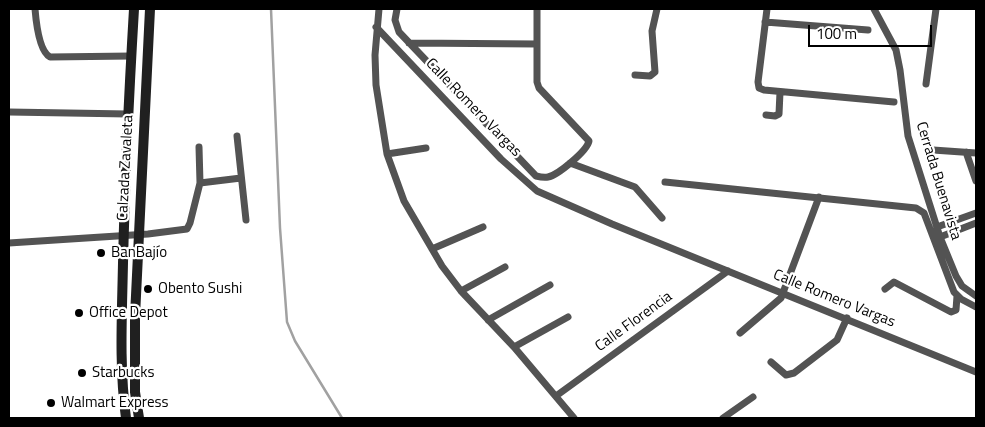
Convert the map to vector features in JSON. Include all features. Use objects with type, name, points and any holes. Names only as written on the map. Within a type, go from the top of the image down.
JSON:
[{"type":"main road","name":"Calzada Zavaleta","points":[[126,418],[122,382],[123,236],[134,9]]},
{"type":"main road","name":"Calzada Zavaleta","points":[[139,418],[135,392],[134,344],[150,9]]},
{"type":"street","points":[[35,9],[42,48],[45,54],[50,57],[131,56]]},
{"type":"street","points":[[379,9],[376,27],[376,85],[387,154],[404,201],[442,266],[460,291],[514,347],[574,418]]},
{"type":"street","points":[[397,9],[396,27],[409,43],[536,176],[547,177],[552,176],[570,163],[587,146],[588,141],[539,88],[536,82],[537,9]]},
{"type":"street","points":[[635,75],[654,75],[655,72],[652,31],[657,9]]},
{"type":"street","points":[[767,9],[758,82],[759,88],[780,92],[894,102]]},
{"type":"street","name":"Cerrada Buenavista","points":[[874,9],[896,50],[907,131],[940,237],[962,286],[976,296]]},
{"type":"street","points":[[926,84],[936,9]]},
{"type":"street","points":[[765,22],[868,30]]},
{"type":"street","name":"Calle Romero Vargas","points":[[376,27],[498,156],[537,191],[976,372]]},
{"type":"street","points":[[409,43],[537,44]]},
{"type":"street","points":[[766,115],[775,116],[779,114],[780,92]]},
{"type":"street","points":[[9,112],[128,114]]},
{"type":"street","points":[[237,136],[246,220]]},
{"type":"street","points":[[9,243],[138,235],[187,229],[200,183],[199,146]]},
{"type":"street","points":[[387,154],[426,148]]},
{"type":"street","points":[[933,150],[976,153]]},
{"type":"street","points":[[966,152],[976,181]]},
{"type":"street","points":[[570,163],[635,187],[662,218]]},
{"type":"street","points":[[200,183],[241,178]]},
{"type":"street","points":[[665,182],[916,208],[924,213],[954,292],[957,296],[976,307]]},
{"type":"street","points":[[740,333],[777,303],[783,293],[819,197]]},
{"type":"street","points":[[920,210],[930,207]]},
{"type":"street","points":[[937,227],[976,213]]},
{"type":"street","points":[[940,237],[976,223]]},
{"type":"street","points":[[432,249],[483,227]]},
{"type":"street","points":[[460,291],[505,267]]},
{"type":"street","name":"Calle Florencia","points":[[556,396],[728,271]]},
{"type":"street","points":[[885,289],[894,282],[951,312],[956,310],[957,296]]},
{"type":"street","points":[[488,320],[550,285]]},
{"type":"street","points":[[514,347],[568,317]]},
{"type":"street","points":[[771,362],[786,375],[794,374],[837,340],[847,318]]},
{"type":"street","points":[[723,418],[752,397]]},
{"type":"waterway","points":[[271,9],[280,228],[287,322],[295,341],[342,418]]},
{"type":"place","name":"BanBajío","points":[[101,253]]},
{"type":"place","name":"Obento Sushi","points":[[148,289]]},
{"type":"place","name":"Office Depot","points":[[79,313]]},
{"type":"place","name":"Starbucks","points":[[82,373]]},
{"type":"place","name":"Walmart Express","points":[[51,403]]}]
